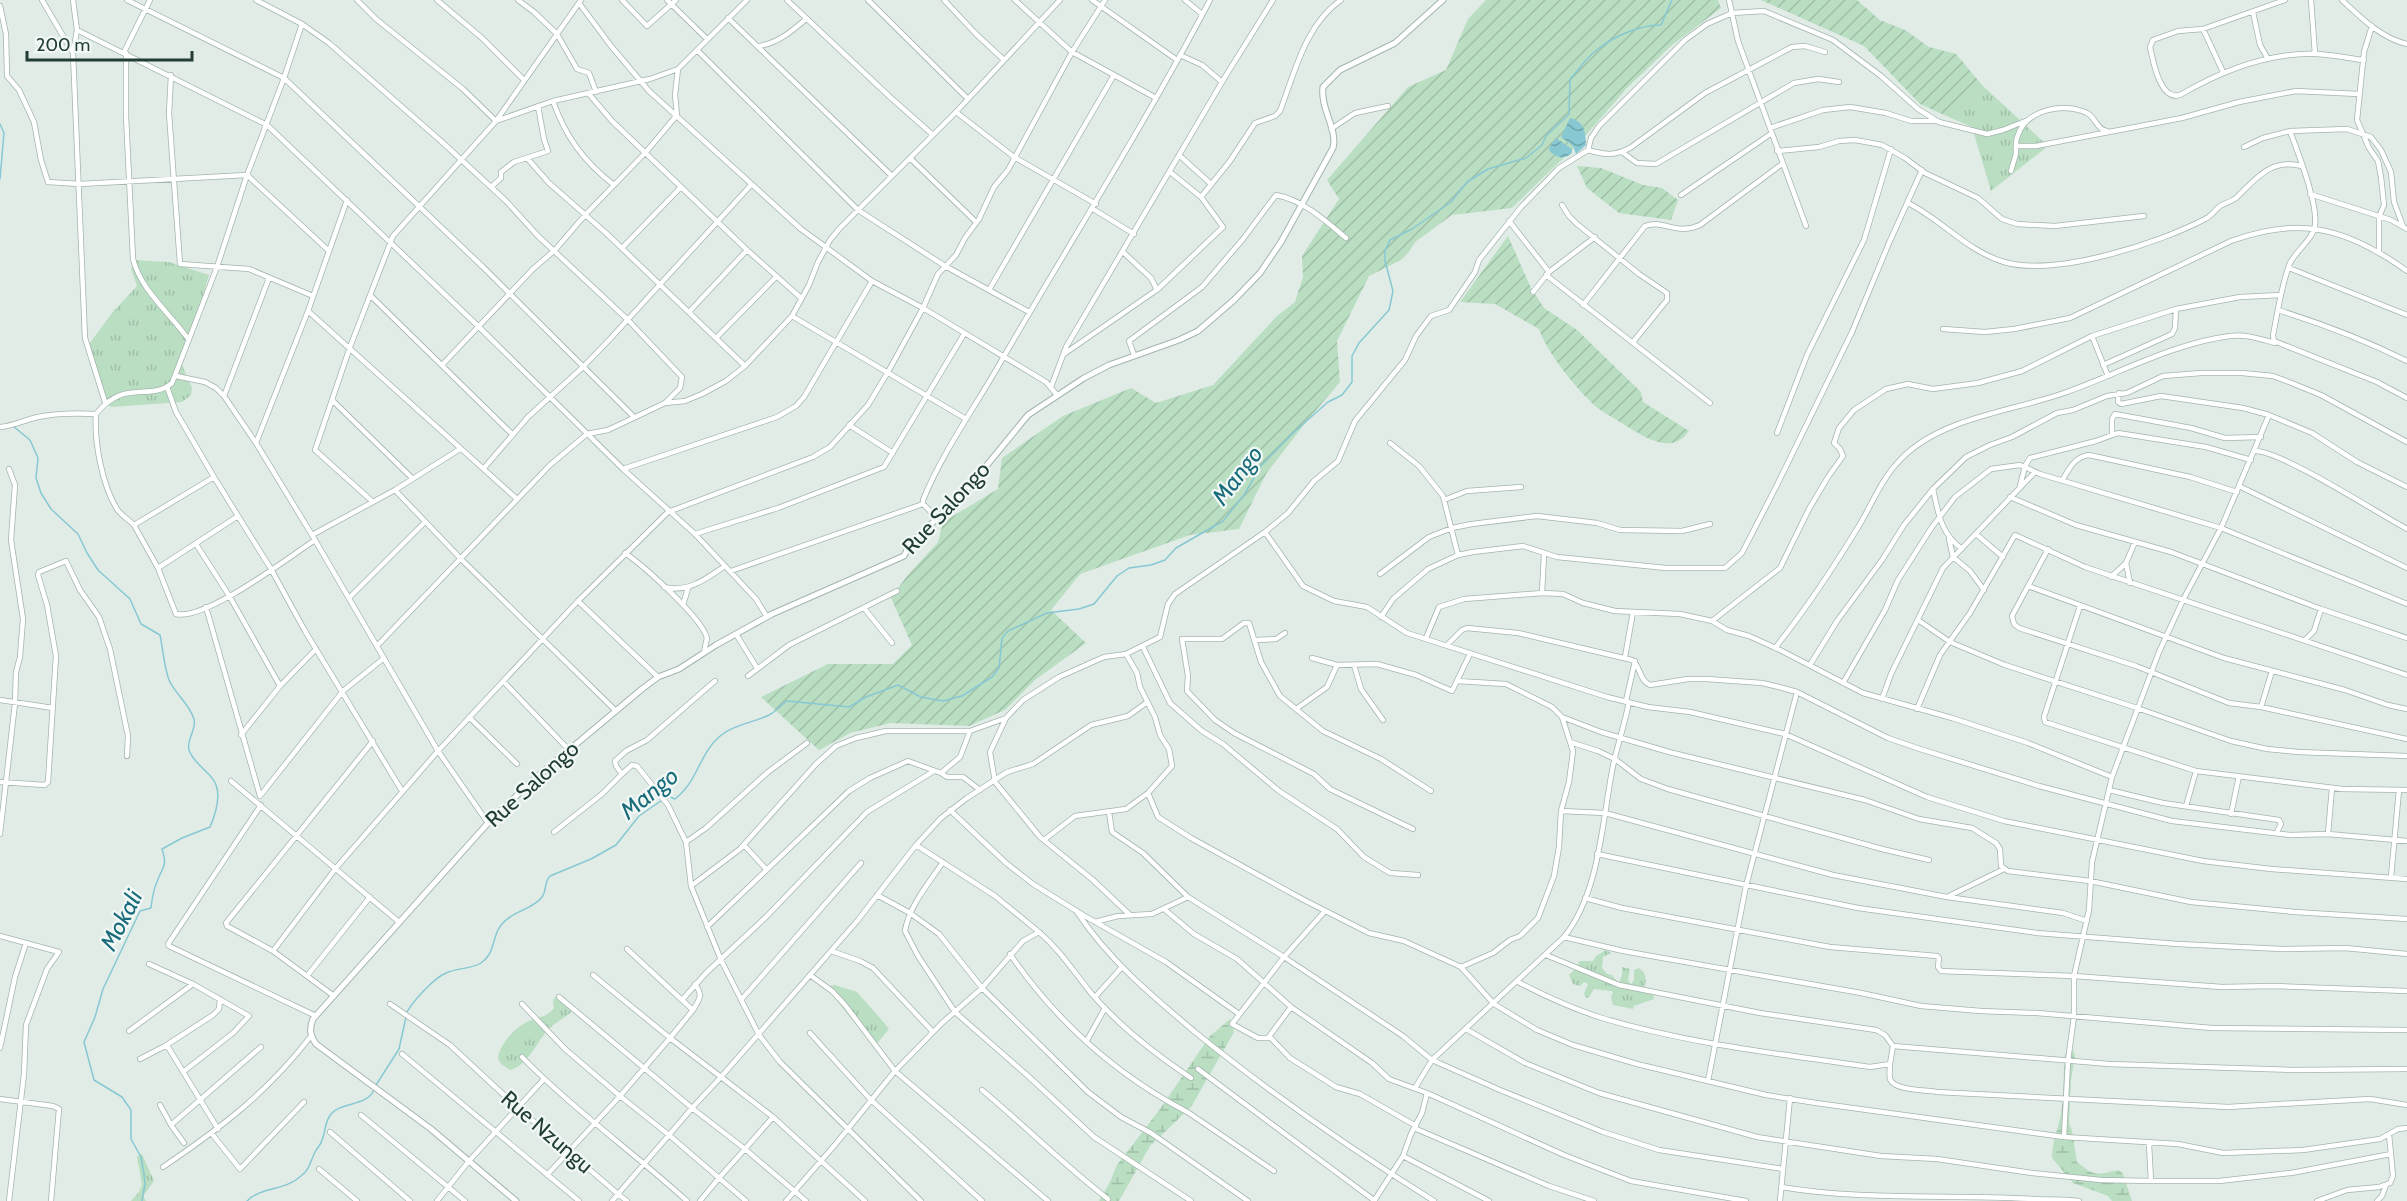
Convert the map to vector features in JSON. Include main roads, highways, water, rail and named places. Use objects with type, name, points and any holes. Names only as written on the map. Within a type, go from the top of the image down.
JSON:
[{"type":"water","points":[[1570,118],[1579,122],[1585,135],[1586,145],[1576,154],[1573,146],[1561,137]]},
{"type":"water","points":[[1556,138],[1572,149],[1572,153],[1561,157],[1550,152],[1549,148]]},
{"type":"waterway","name":"Mango","points":[[407,1012],[424,990],[441,976],[450,971],[481,963],[491,952],[498,930],[503,923],[514,914],[538,902],[544,894],[550,876],[591,859],[616,845],[639,816],[668,796],[675,799],[683,792],[706,752],[723,734],[769,715],[787,701],[849,707],[866,697],[898,685],[921,697],[943,701],[962,696],[992,677],[999,668],[1002,638],[1008,631],[1047,613],[1079,609],[1094,604],[1117,576],[1129,568],[1151,565],[1165,560],[1176,548],[1223,521],[1244,495],[1261,466],[1328,402],[1342,395],[1352,382],[1352,356],[1359,343],[1389,310],[1393,291],[1385,261],[1385,251],[1390,240],[1412,229],[1451,202],[1467,182],[1488,169],[1526,158],[1542,145],[1546,136],[1569,114],[1570,79],[1586,60],[1607,43],[1624,34],[1643,27],[1661,25],[1672,0]]},
{"type":"waterway","name":"Mokali","points":[[0,124],[4,133],[0,179]]},
{"type":"waterway","name":"Mokali","points":[[13,426],[30,440],[38,458],[36,478],[41,493],[51,509],[78,534],[98,570],[130,599],[141,624],[160,635],[169,680],[194,719],[189,750],[196,762],[212,778],[217,789],[216,809],[210,827],[162,849],[164,867],[155,888],[151,908],[140,911],[103,989],[95,1017],[84,1042],[94,1080],[122,1097],[131,1110],[131,1139],[141,1157],[144,1174],[142,1201]]},
{"type":"waterway","name":"Mango","points":[[376,1085],[399,1049],[406,1017]]},
{"type":"waterway","name":"Mango","points":[[247,1201],[253,1196],[288,1184],[301,1176],[308,1168],[321,1143],[331,1114],[342,1107],[366,1099],[374,1090]]}]
